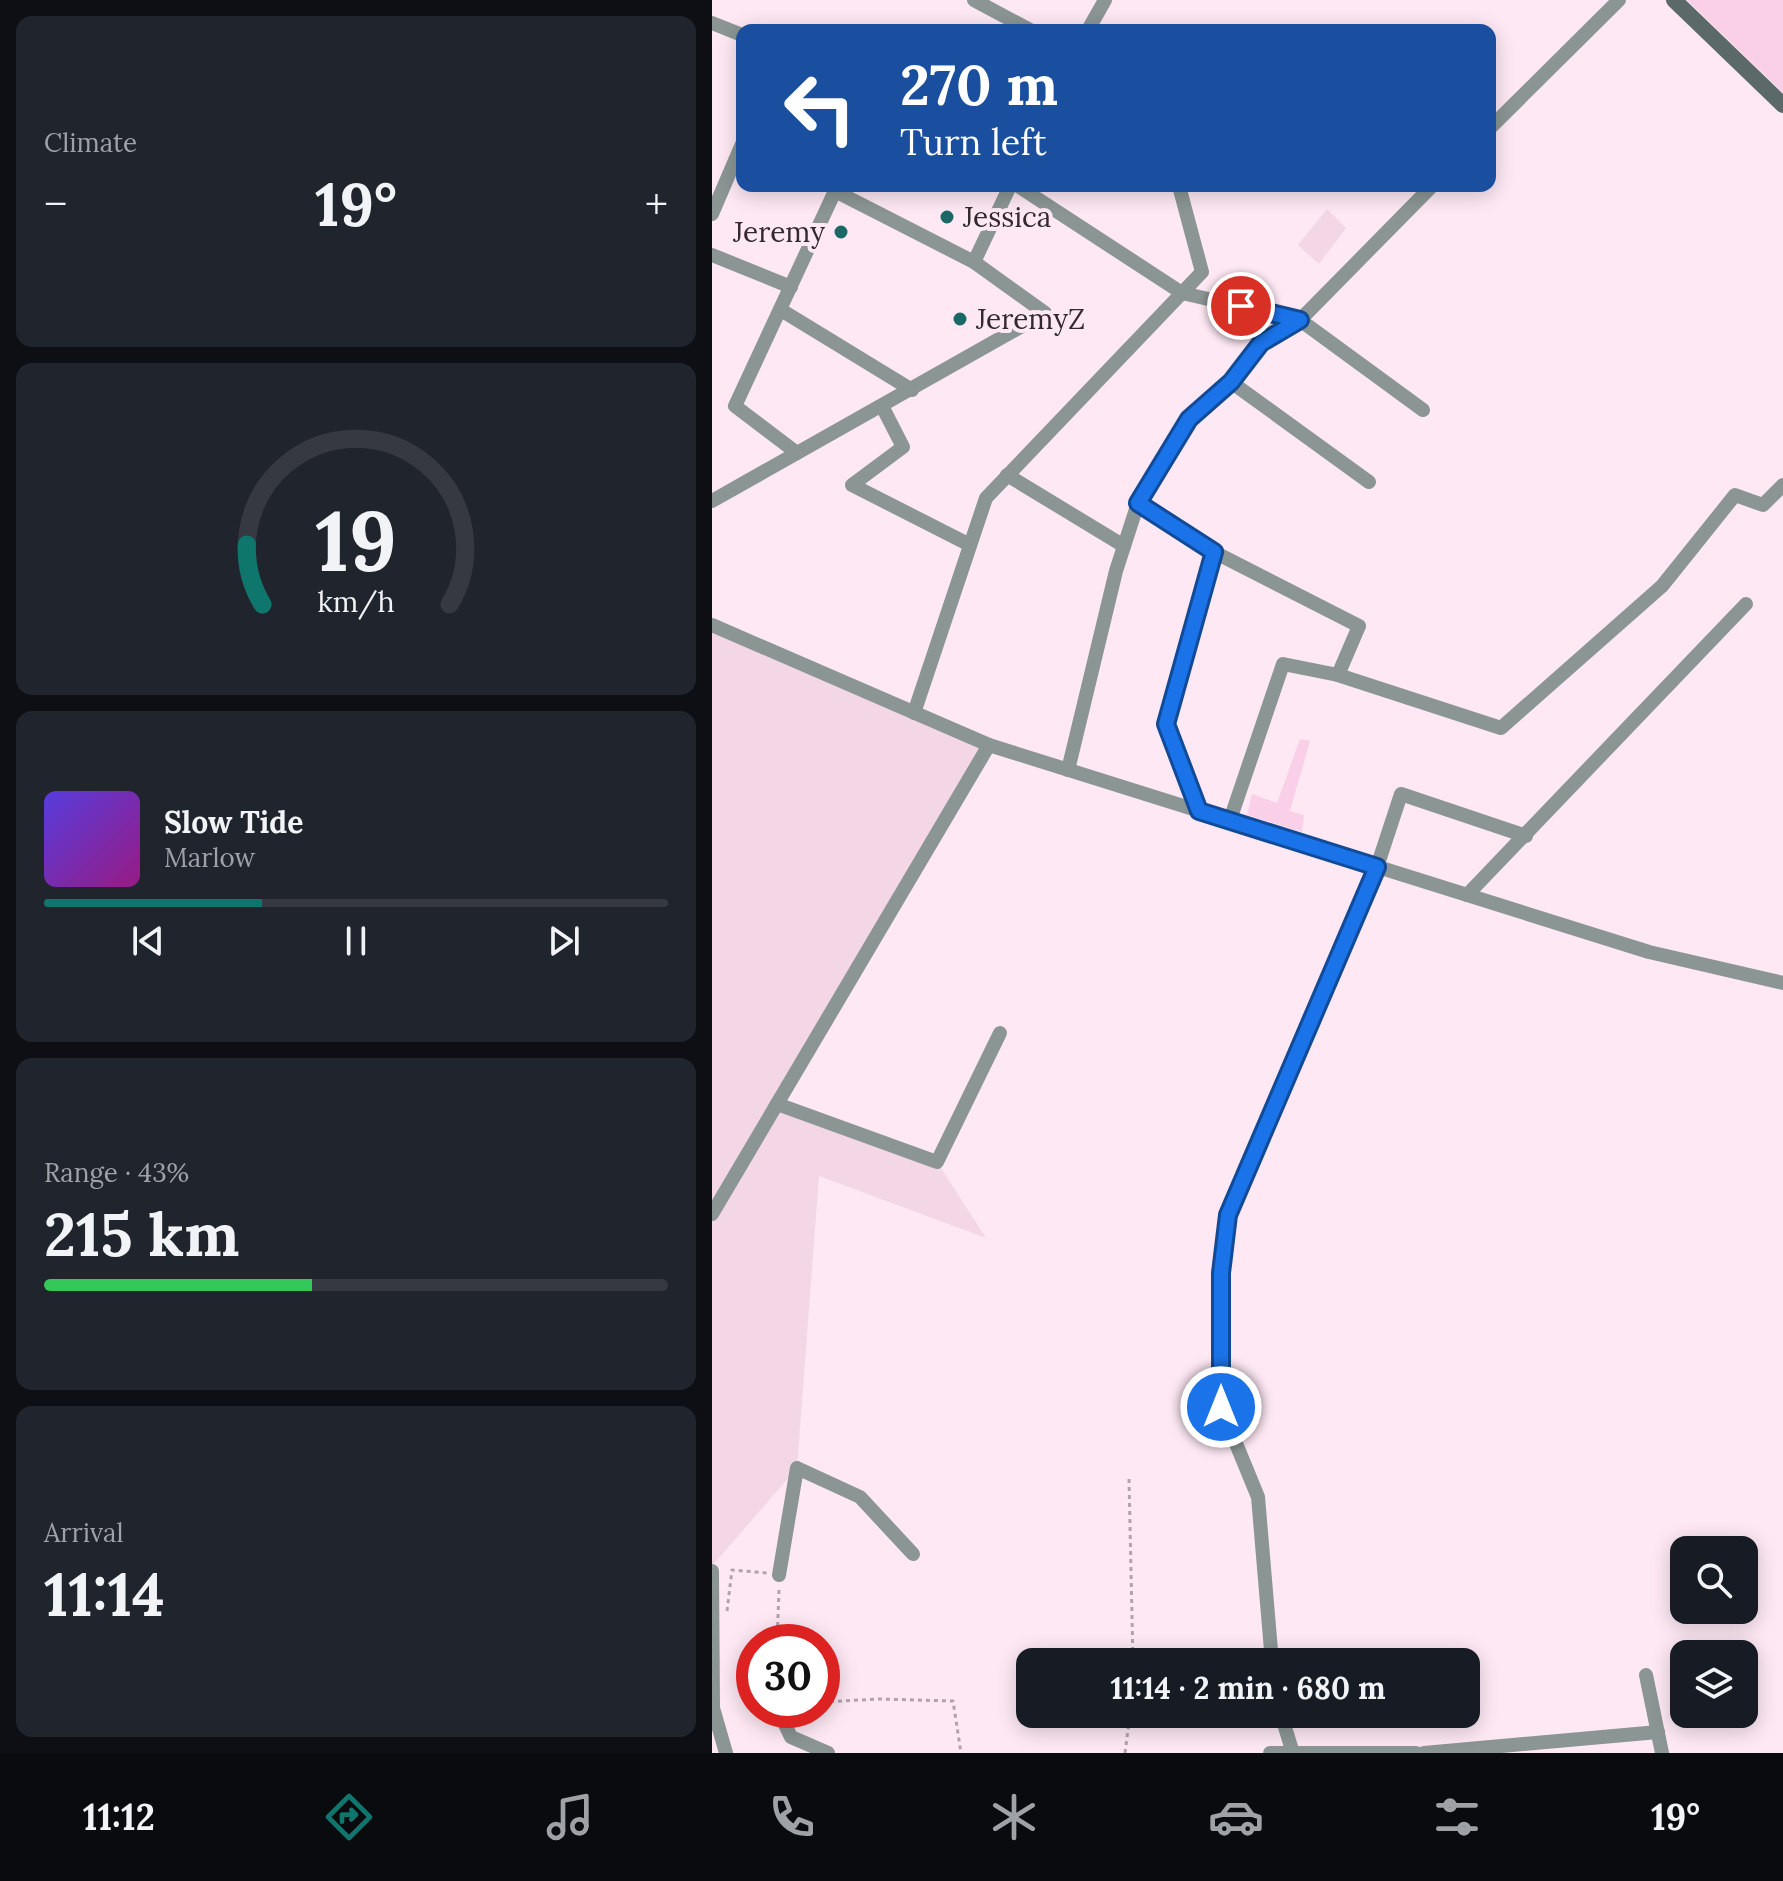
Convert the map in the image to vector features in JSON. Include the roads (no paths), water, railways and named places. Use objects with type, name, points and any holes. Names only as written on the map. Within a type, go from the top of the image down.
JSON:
[{"type":"main road","points":[[1674,0],[1783,105]]},
{"type":"street","points":[[1091,24],[1105,0]]},
{"type":"street","points":[[1496,122],[1619,0]]},
{"type":"street","points":[[985,2],[1020,24]]},
{"type":"street","points":[[712,23],[736,33]]},
{"type":"street","points":[[712,214],[736,158]]},
{"type":"street","points":[[797,453],[735,406],[835,192]]},
{"type":"street","points":[[712,501],[1045,313],[974,262],[837,192]]},
{"type":"street","points":[[974,262],[1007,192]]},
{"type":"street","points":[[1027,192],[1182,293],[1300,320],[1423,410]]},
{"type":"street","points":[[914,713],[986,498],[1202,272],[1181,192]]},
{"type":"street","points":[[1068,770],[1124,546],[1138,503],[1189,419],[1231,382],[1261,343],[1300,320],[1426,192]]},
{"type":"street","points":[[712,255],[791,287]]},
{"type":"street","points":[[781,310],[912,390]]},
{"type":"street","points":[[1231,382],[1369,482]]},
{"type":"street","points":[[882,406],[903,447],[852,485],[970,545]]},
{"type":"street","points":[[1007,475],[1124,546]]},
{"type":"street","points":[[1230,820],[1283,664],[1338,675],[1501,728],[1662,586],[1735,495],[1763,505],[1783,485]]},
{"type":"street","points":[[1138,503],[1214,552],[1359,626],[1338,675]]},
{"type":"street","points":[[1199,811],[1166,724],[1214,552]]},
{"type":"street","points":[[1467,895],[1746,604]]},
{"type":"street","points":[[712,625],[989,745],[1649,952],[1783,983]]},
{"type":"street","points":[[712,1214],[989,745]]},
{"type":"street","points":[[1271,1648],[1258,1497],[1221,1407],[1221,1273],[1228,1215],[1377,867],[1401,794],[1526,836]]},
{"type":"street","points":[[777,1104],[937,1162],[1000,1033]]},
{"type":"street","points":[[779,1575],[797,1468],[860,1497],[913,1554]]},
{"type":"street","points":[[712,1571],[713,1708],[726,1753]]},
{"type":"street","points":[[1646,1675],[1662,1753]]},
{"type":"street","points":[[787,1728],[791,1737],[828,1753]]},
{"type":"street","points":[[1285,1728],[1292,1750]]},
{"type":"street","points":[[1424,1753],[1658,1732]]},
{"type":"street","points":[[1270,1753],[1292,1750],[1416,1753]]},
{"type":"place","name":"Jessica","points":[[947,217]]},
{"type":"place","name":"Jeremy","points":[[841,232]]},
{"type":"place","name":"JeremyZ","points":[[960,319]]}]
